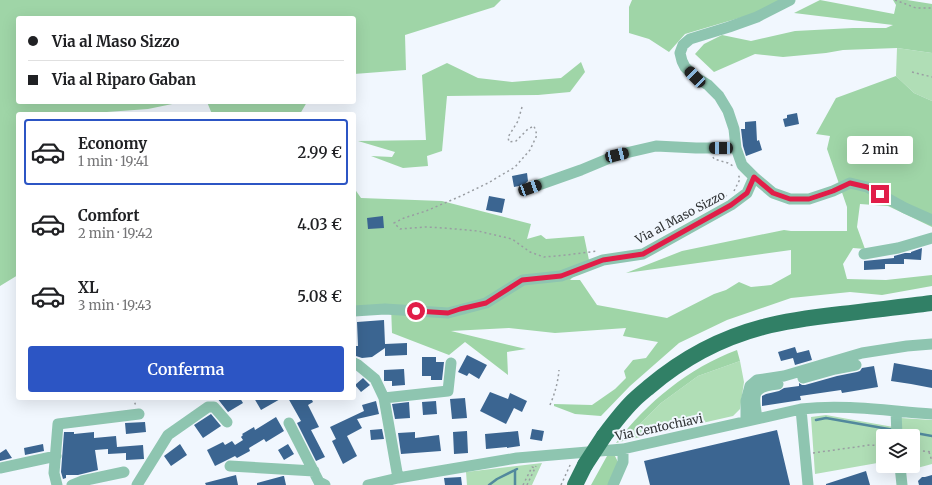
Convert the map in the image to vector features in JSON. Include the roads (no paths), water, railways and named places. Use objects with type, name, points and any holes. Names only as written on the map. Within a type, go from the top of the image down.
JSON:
[{"type":"highway","points":[[614,441],[618,418],[634,400],[663,375],[713,345],[740,334],[789,321],[932,304]]},
{"type":"highway","points":[[575,485],[585,464],[614,441],[640,409],[667,384],[715,354],[766,336],[790,330],[932,313]]},
{"type":"highway","points":[[585,464],[586,485]]},
{"type":"street","points":[[790,0],[757,17],[690,39],[682,45],[680,53],[685,67],[695,77],[708,85],[719,96],[728,111],[734,129],[736,148],[742,165],[773,193],[790,199],[809,199],[833,191],[850,183],[867,187],[932,220]]},
{"type":"street","points":[[530,188],[581,170],[617,155],[656,146],[736,148]]},
{"type":"street","name":"Via al Maso Sizzo","points":[[356,311],[384,309],[448,313],[486,303],[522,280],[561,276],[603,260],[643,254],[731,205],[747,193],[754,177]]},
{"type":"street","points":[[864,254],[898,248],[932,238]]},
{"type":"street","points":[[751,420],[746,401],[750,386],[757,380],[784,376],[862,352],[932,344]]},
{"type":"street","points":[[356,364],[375,379],[384,398],[398,478]]},
{"type":"street","points":[[384,398],[448,391],[451,364]]},
{"type":"street","points":[[751,420],[755,395],[758,389],[767,385],[782,383],[856,365]]},
{"type":"street","points":[[137,485],[168,435],[208,407],[214,407],[227,422]]},
{"type":"street","name":"Via Centochiavi","points":[[368,485],[482,463],[751,420],[801,409],[852,407],[932,414]]},
{"type":"street","points":[[801,409],[808,485]]},
{"type":"street","points":[[896,411],[896,429]]},
{"type":"street","points":[[57,485],[54,473],[58,424],[139,414]]},
{"type":"street","points":[[289,423],[319,482],[325,485]]},
{"type":"street","points":[[613,485],[624,456],[614,441]]},
{"type":"street","points":[[0,468],[56,456]]},
{"type":"street","points":[[230,466],[314,471]]},
{"type":"street","points":[[72,485],[124,472]]},
{"type":"street","points":[[901,473],[902,485]]},
{"type":"waterway","points":[[816,420],[826,418],[888,429]]},
{"type":"waterway","points":[[920,434],[932,436]]},
{"type":"waterway","points":[[489,485],[497,479],[517,469]]},
{"type":"waterway","points":[[515,470],[515,485]]}]
